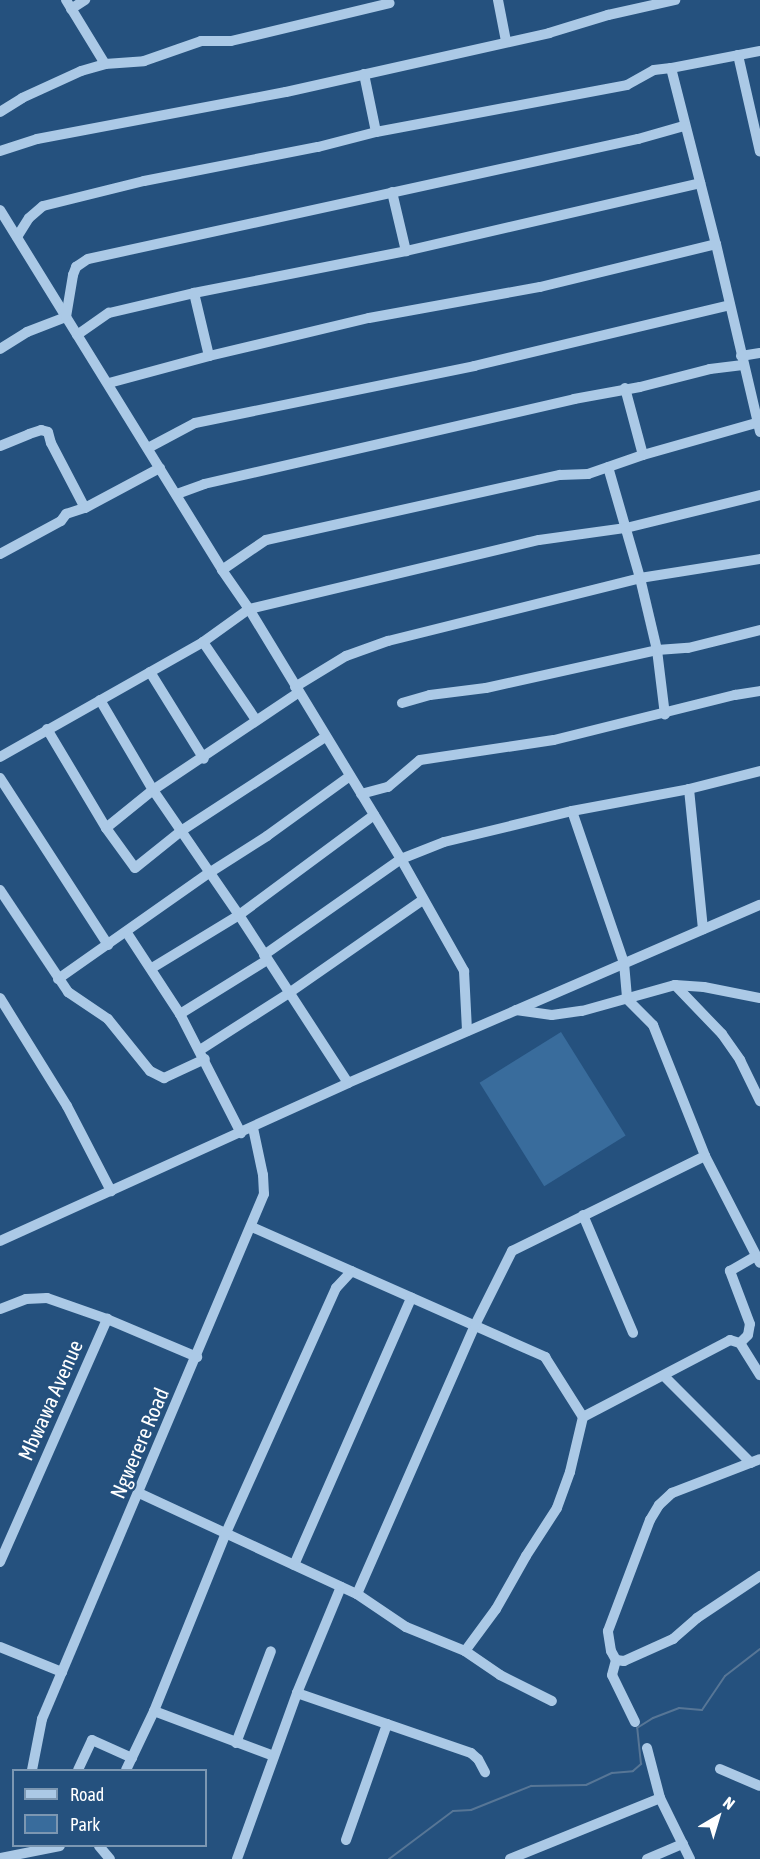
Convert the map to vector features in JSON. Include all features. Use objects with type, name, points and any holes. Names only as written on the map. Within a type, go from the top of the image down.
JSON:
[{"type":"street","points":[[85,0],[68,4],[105,64]]},
{"type":"street","points":[[498,0],[506,41]]},
{"type":"street","points":[[0,152],[37,139],[286,92],[549,33],[608,15],[675,0]]},
{"type":"street","points":[[0,112],[22,98],[71,75],[105,64],[144,61],[201,41],[231,41],[390,3]]},
{"type":"street","points":[[17,237],[29,218],[43,206],[144,181],[318,147],[376,132],[627,85],[663,67],[671,68],[760,51]]},
{"type":"street","points":[[738,56],[760,152]]},
{"type":"street","points":[[222,570],[266,540],[560,475],[588,474],[643,455],[759,425],[671,68]]},
{"type":"street","points":[[364,74],[376,132]]},
{"type":"street","points":[[66,317],[76,267],[88,259],[638,139],[684,126]]},
{"type":"street","points":[[77,335],[109,313],[194,293],[406,251],[700,183]]},
{"type":"street","points":[[392,192],[406,251]]},
{"type":"street","points":[[0,210],[109,383],[222,570],[249,609],[401,859],[464,971],[467,1031]]},
{"type":"street","points":[[109,383],[209,356],[369,318],[540,287],[716,244]]},
{"type":"street","points":[[194,293],[209,356]]},
{"type":"street","points":[[148,448],[195,423],[474,366],[730,305]]},
{"type":"street","points":[[0,349],[27,332],[66,317]]},
{"type":"street","points":[[177,494],[204,484],[710,369],[742,361],[760,352]]},
{"type":"street","points":[[625,388],[643,455]]},
{"type":"street","points":[[0,446],[35,432],[48,432],[51,443],[85,508]]},
{"type":"street","points":[[609,467],[640,578],[657,650],[664,715]]},
{"type":"street","points":[[0,554],[61,520],[66,514],[85,508],[160,468]]},
{"type":"street","points":[[0,757],[203,642],[249,609],[538,540],[626,528],[760,495]]},
{"type":"street","points":[[106,828],[153,790],[204,759],[336,661],[374,645],[640,578],[760,559]]},
{"type":"street","points":[[402,703],[430,694],[486,688],[657,650],[688,648],[760,630]]},
{"type":"street","points":[[203,642],[256,720]]},
{"type":"street","points":[[150,672],[204,759]]},
{"type":"street","points":[[361,794],[388,787],[420,760],[554,740],[664,715],[735,695],[760,691]]},
{"type":"street","points":[[100,700],[153,790],[239,915],[348,1083]]},
{"type":"street","points":[[47,729],[106,828],[135,868],[181,831],[325,737]]},
{"type":"street","points":[[180,1014],[265,957],[401,859],[444,842],[572,811],[689,789],[760,771]]},
{"type":"street","points":[[58,979],[127,933],[209,873],[267,836],[350,776]]},
{"type":"street","points":[[0,778],[4,793],[108,945]]},
{"type":"street","points":[[689,789],[703,929]]},
{"type":"street","points":[[572,811],[624,963],[627,999],[653,1025],[705,1156],[758,1260],[730,1270],[750,1324],[748,1335],[740,1342]]},
{"type":"street","points":[[152,968],[239,915],[374,815]]},
{"type":"street","points":[[0,890],[58,979],[77,1000],[108,1019],[156,1076],[164,1078],[423,900]]},
{"type":"street","points":[[0,1241],[254,1128],[348,1083],[760,905]]},
{"type":"street","points":[[127,933],[180,1014],[241,1133]]},
{"type":"street","points":[[516,1010],[552,1015],[582,1011],[675,985],[704,987],[760,998]]},
{"type":"street","points":[[675,985],[722,1034],[740,1060],[760,1101]]},
{"type":"street","points":[[0,998],[67,1106],[111,1191]]},
{"type":"street","name":"Ngwerere Road","points":[[32,1769],[35,1742],[42,1719],[264,1194],[263,1175],[254,1128]]},
{"type":"street","points":[[357,1594],[475,1325],[512,1251],[705,1156]]},
{"type":"street","points":[[583,1215],[633,1334]]},
{"type":"street","points":[[252,1227],[545,1357],[583,1417],[570,1472],[557,1508],[521,1564],[496,1609],[465,1651]]},
{"type":"street","points":[[334,1263],[336,1288]]},
{"type":"street","points":[[126,1769],[154,1711],[225,1535],[336,1288],[352,1271]]},
{"type":"street","points":[[0,1309],[26,1299],[47,1298],[107,1319],[197,1357]]},
{"type":"street","points":[[294,1565],[411,1298]]},
{"type":"street","name":"Mbwawa Avenue","points":[[0,1562],[107,1319]]},
{"type":"street","points":[[583,1417],[664,1376],[714,1346],[730,1340],[740,1342],[760,1375]]},
{"type":"street","points":[[635,1722],[612,1675],[616,1660],[611,1651],[608,1631],[650,1520],[659,1505],[672,1493],[755,1461],[664,1376]]},
{"type":"street","points":[[139,1493],[225,1535],[357,1594],[406,1627],[465,1651],[500,1675],[552,1701]]},
{"type":"street","points":[[616,1660],[624,1661],[668,1642],[697,1618],[760,1576]]},
{"type":"street","points":[[237,1859],[297,1693],[341,1587]]},
{"type":"street","points":[[0,1647],[62,1672]]},
{"type":"street","points":[[236,1743],[271,1651]]},
{"type":"street","points":[[297,1693],[471,1753],[478,1759],[485,1772]]},
{"type":"street","points":[[154,1711],[274,1756]]},
{"type":"street","points":[[346,1840],[387,1724]]},
{"type":"street","points":[[78,1769],[92,1740],[132,1758]]},
{"type":"street","points":[[647,1748],[660,1798],[690,1859]]},
{"type":"street","points":[[720,1769],[760,1786]]},
{"type":"street","points":[[510,1859],[660,1798]]},
{"type":"street","points":[[647,1859],[683,1844]]},
{"type":"street","points":[[0,1858],[40,1852],[54,1847]]},
{"type":"street","points":[[101,1847],[110,1859]]},
{"type":"green space","points":[[561,1032],[626,1135],[544,1186],[480,1083]]},
{"type":"waterway","points":[[389,1859],[453,1811],[471,1810],[531,1786],[586,1785],[612,1773],[633,1771],[641,1764],[637,1728],[653,1718],[679,1708],[702,1710],[725,1676],[760,1649]]}]
